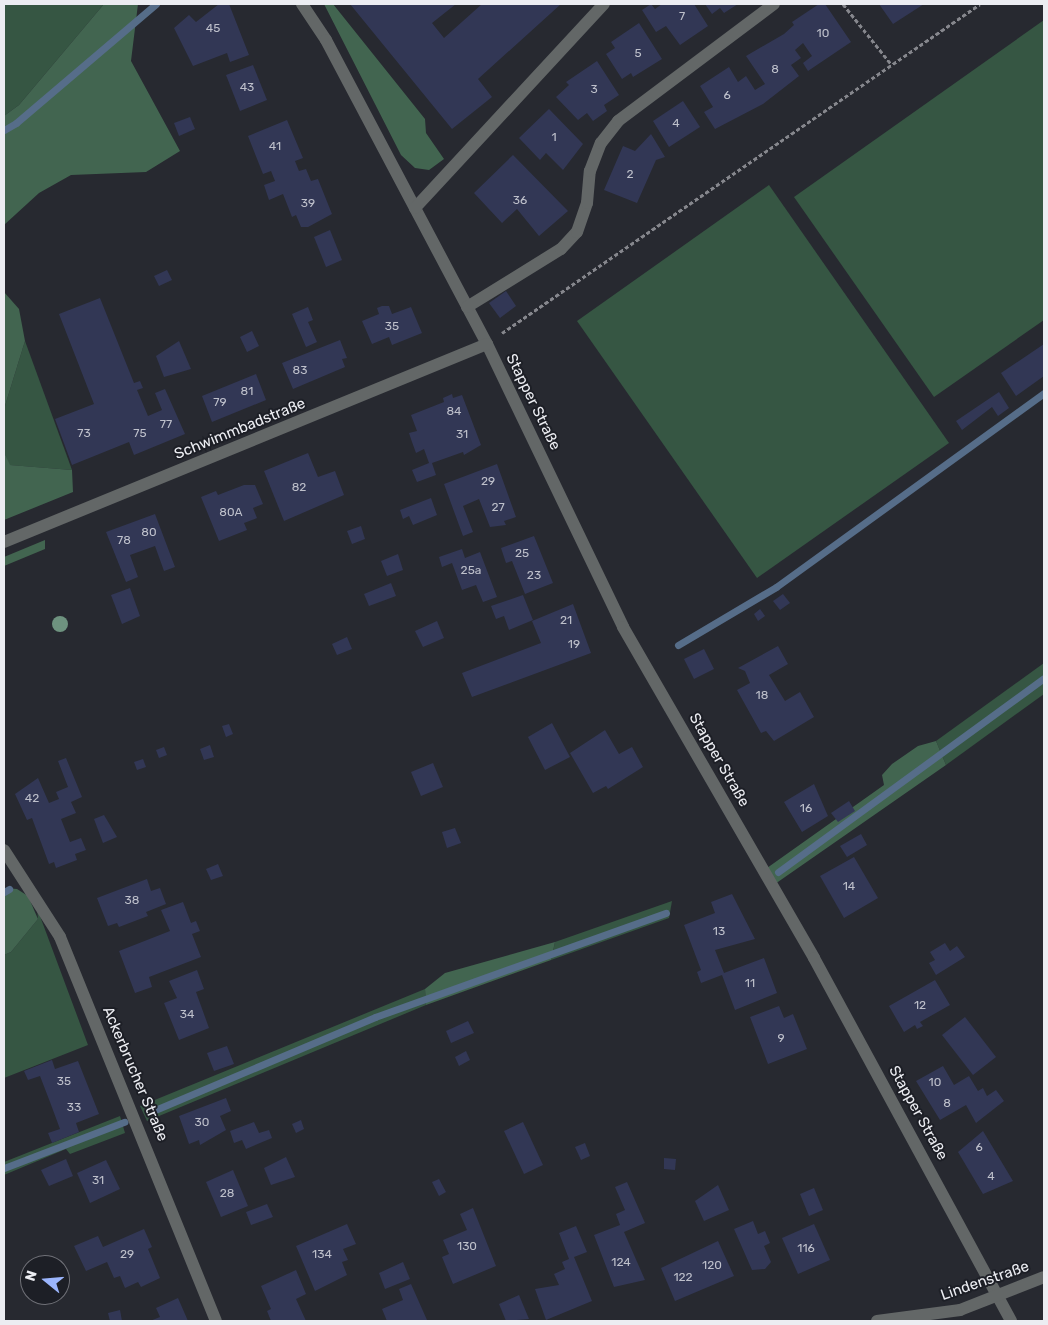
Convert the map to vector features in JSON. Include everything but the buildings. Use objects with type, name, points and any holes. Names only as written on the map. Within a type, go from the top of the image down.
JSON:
[{"type":"street","name":"Stapper Straße","points":[[302,4],[326,40],[487,344],[623,627],[814,958],[1000,1296],[1011,1321]]},
{"type":"street","points":[[415,208],[604,4]]},
{"type":"street","points":[[467,307],[561,249],[577,232],[587,203],[590,171],[601,144],[618,121],[774,4]]},
{"type":"street","name":"Schwimmbadstraße","points":[[4,542],[487,344]]},
{"type":"street","name":"Ackerbrucher Straße","points":[[4,850],[60,937],[216,1321]]},
{"type":"street","name":"Lindenstraße","points":[[877,1321],[960,1310],[1044,1278]]},
{"type":"path","points":[[843,4],[891,64]]},
{"type":"path","points":[[487,344],[980,4]]},
{"type":"green space","points":[[4,4],[104,4],[19,105],[4,116]]},
{"type":"green space","points":[[104,4],[138,4],[131,61],[180,151],[146,172],[71,175],[39,193],[4,225],[4,116],[19,105]]},
{"type":"green space","points":[[324,4],[333,4],[425,119],[426,133],[444,159],[429,170],[415,168],[401,155]]},
{"type":"green space","points":[[1044,20],[1044,320],[934,397],[794,197]]},
{"type":"green space","points":[[769,185],[949,443],[757,578],[577,321]]},
{"type":"green space","points":[[4,292],[19,309],[25,341],[4,409]]},
{"type":"green space","points":[[25,341],[72,470],[9,465],[4,452],[4,409]]},
{"type":"green space","points":[[4,452],[10,465],[72,470],[73,492],[4,520]]},
{"type":"green space","points":[[45,540],[45,549],[4,566],[4,557]]},
{"type":"green space","points":[[1044,663],[1044,694],[946,765],[936,741]]},
{"type":"green space","points":[[936,741],[946,765],[775,884],[767,868],[884,785],[882,775],[892,764],[918,746]]},
{"type":"green space","points":[[4,888],[17,889],[28,896],[38,919],[11,952],[4,955]]},
{"type":"green space","points":[[672,901],[669,918],[551,960],[555,942]]},
{"type":"green space","points":[[37,908],[88,1045],[4,1078],[4,955],[11,952],[38,919]]},
{"type":"green space","points":[[555,942],[551,960],[426,1005],[425,989],[445,973]]},
{"type":"green space","points":[[425,989],[426,1005],[147,1121],[140,1106]]},
{"type":"green space","points":[[120,1116],[125,1133],[70,1154],[66,1149],[4,1175],[4,1162]]},
{"type":"waterway","points":[[4,130],[16,123],[156,4]]},
{"type":"waterway","points":[[678,645],[776,587],[1044,393]]},
{"type":"waterway","points":[[778,872],[1044,678]]},
{"type":"waterway","points":[[4,892],[9,889]]},
{"type":"waterway","points":[[155,1110],[375,1017],[666,913]]},
{"type":"waterway","points":[[4,1168],[124,1122]]}]
